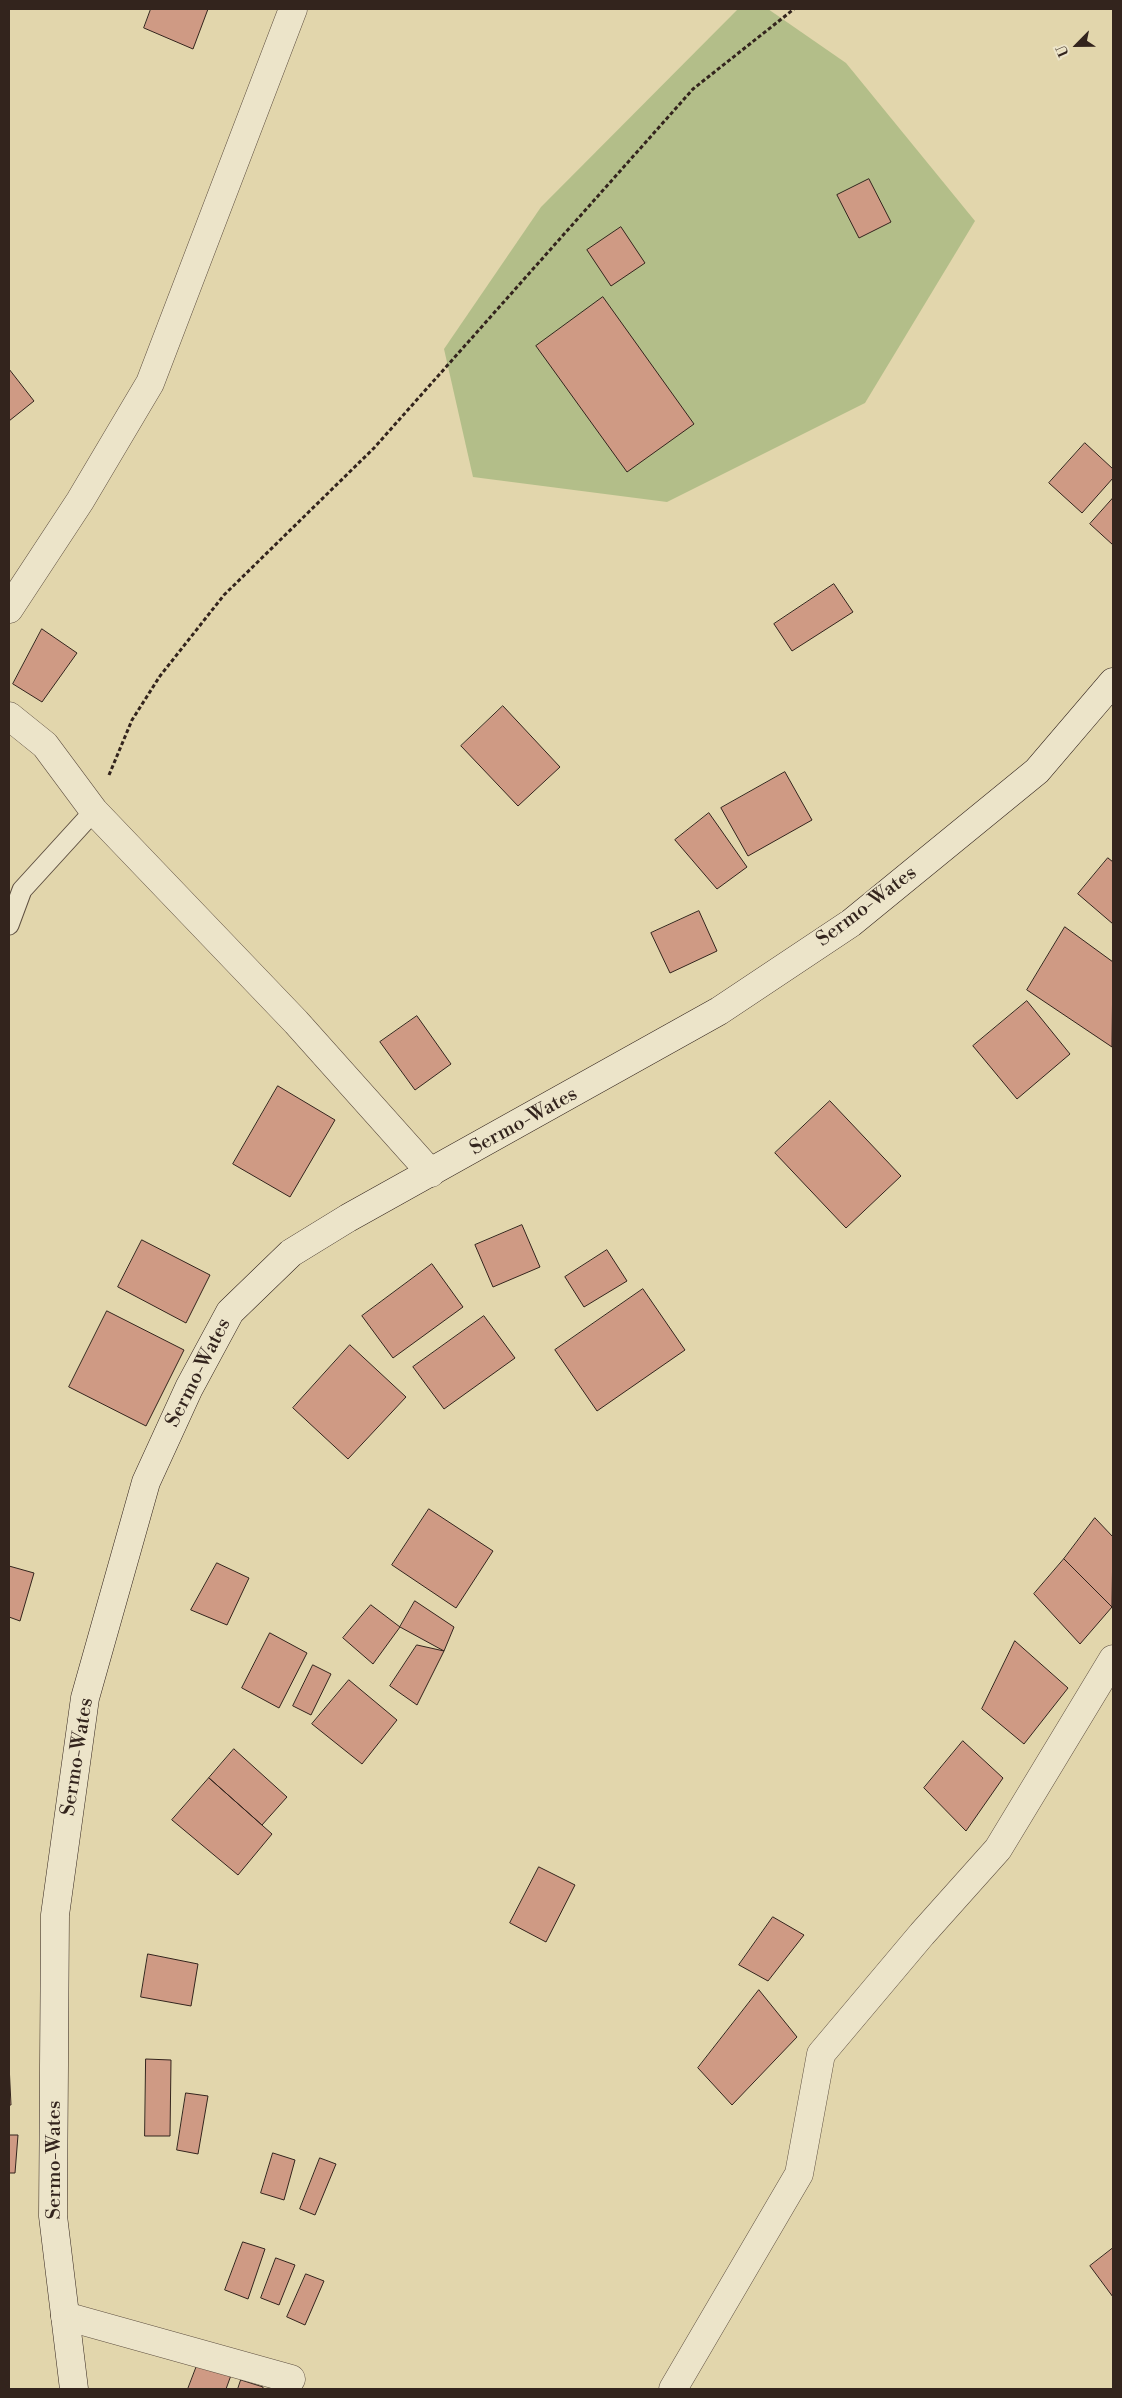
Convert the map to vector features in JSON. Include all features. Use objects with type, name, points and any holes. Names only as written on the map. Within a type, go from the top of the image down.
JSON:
[{"type":"street","points":[[9,609],[80,501],[150,383],[293,9]]},
{"type":"street","name":"Sermo-Wates","points":[[74,2389],[53,2216],[55,1915],[85,1698],[146,1482],[189,1388],[230,1312],[291,1253],[348,1218],[720,1011],[851,923],[1038,771],[1113,682]]},
{"type":"street","points":[[9,716],[45,744],[94,811],[296,1022],[431,1173]]},
{"type":"street","points":[[673,2389],[799,2174],[821,2054],[922,1934],[998,1849],[1113,1659]]},
{"type":"street","points":[[66,2316],[291,2380]]},
{"type":"lane","points":[[9,925],[22,890],[94,811]]},
{"type":"path","points":[[94,811],[132,720],[160,676],[224,595],[374,448],[693,89],[794,9]]},
{"type":"green space","points":[[738,9],[768,9],[846,63],[975,221],[865,403],[667,502],[473,477],[444,349],[541,207]]},
{"type":"building","points":[[151,9],[208,9],[193,49],[144,28]]},
{"type":"building","points":[[869,179],[891,222],[859,238],[837,195]]},
{"type":"building","points":[[621,227],[645,263],[611,286],[587,250]]},
{"type":"building","points":[[603,297],[694,424],[627,472],[536,346]]},
{"type":"building","points":[[9,369],[34,401],[9,421]]},
{"type":"building","points":[[1085,443],[1113,469],[1113,478],[1082,513],[1049,483]]},
{"type":"building","points":[[1113,498],[1113,545],[1090,524]]},
{"type":"building","points":[[834,584],[853,612],[792,651],[774,624]]},
{"type":"building","points":[[42,629],[77,653],[42,702],[13,684]]},
{"type":"building","points":[[503,706],[560,767],[518,806],[461,746]]},
{"type":"building","points":[[785,772],[812,820],[748,856],[721,808]]},
{"type":"building","points":[[709,813],[747,867],[717,889],[675,840]]},
{"type":"building","points":[[1108,858],[1113,862],[1113,924],[1078,894]]},
{"type":"building","points":[[699,911],[717,951],[670,973],[651,933]]},
{"type":"building","points":[[1065,927],[1113,962],[1112,1047],[1027,990]]},
{"type":"building","points":[[1027,1001],[1070,1054],[1017,1099],[973,1046]]},
{"type":"building","points":[[417,1016],[451,1064],[415,1090],[380,1042]]},
{"type":"building","points":[[278,1086],[335,1120],[290,1197],[233,1164]]},
{"type":"building","points":[[830,1101],[901,1176],[846,1228],[775,1153]]},
{"type":"building","points":[[522,1225],[540,1267],[493,1287],[475,1245]]},
{"type":"building","points":[[142,1240],[210,1275],[186,1323],[118,1287]]},
{"type":"building","points":[[607,1250],[627,1281],[584,1307],[565,1277]]},
{"type":"building","points":[[432,1264],[463,1307],[393,1358],[362,1316]]},
{"type":"building","points":[[643,1289],[685,1350],[597,1411],[555,1350]]},
{"type":"building","points":[[107,1311],[184,1350],[146,1426],[69,1387]]},
{"type":"building","points":[[484,1316],[515,1358],[444,1409],[413,1367]]},
{"type":"building","points":[[350,1345],[406,1397],[348,1459],[293,1408]]},
{"type":"building","points":[[429,1509],[493,1551],[456,1608],[392,1565]]},
{"type":"building","points":[[1095,1518],[1113,1537],[1112,1607],[1064,1559]]},
{"type":"building","points":[[1064,1559],[1112,1607],[1080,1644],[1034,1594]]},
{"type":"building","points":[[217,1563],[249,1578],[227,1625],[191,1610]]},
{"type":"building","points":[[9,1566],[34,1573],[20,1621],[9,1617]]},
{"type":"building","points":[[415,1601],[454,1627],[444,1651],[400,1627]]},
{"type":"building","points":[[371,1605],[400,1627],[373,1664],[343,1638]]},
{"type":"building","points":[[270,1633],[307,1653],[279,1708],[242,1688]]},
{"type":"building","points":[[1015,1641],[1068,1688],[1024,1744],[982,1709]]},
{"type":"building","points":[[417,1645],[444,1651],[417,1705],[390,1686]]},
{"type":"building","points":[[313,1665],[331,1674],[311,1715],[293,1706]]},
{"type":"building","points":[[349,1680],[397,1720],[362,1764],[312,1724]]},
{"type":"building","points":[[963,1741],[1003,1778],[966,1831],[924,1788]]},
{"type":"building","points":[[234,1749],[287,1797],[262,1825],[209,1778]]},
{"type":"building","points":[[209,1778],[272,1834],[238,1875],[172,1820]]},
{"type":"building","points":[[539,1867],[575,1885],[546,1942],[510,1923]]},
{"type":"building","points":[[773,1917],[804,1935],[768,1981],[739,1965]]},
{"type":"building","points":[[148,1954],[198,1964],[191,2006],[141,1997]]},
{"type":"building","points":[[759,1990],[797,2037],[732,2105],[698,2068]]},
{"type":"building","points":[[146,2059],[171,2060],[170,2136],[145,2136]]},
{"type":"building","points":[[9,2064],[11,2105],[9,2105]]},
{"type":"building","points":[[186,2093],[208,2096],[198,2154],[177,2150]]},
{"type":"building","points":[[9,2135],[18,2135],[15,2173],[9,2173]]},
{"type":"building","points":[[273,2153],[295,2160],[284,2200],[261,2193]]},
{"type":"building","points":[[320,2158],[336,2164],[315,2215],[300,2209]]},
{"type":"building","points":[[243,2242],[265,2249],[248,2299],[225,2290]]},
{"type":"building","points":[[1113,2248],[1113,2297],[1090,2266]]},
{"type":"building","points":[[276,2258],[295,2265],[279,2305],[261,2298]]},
{"type":"building","points":[[306,2274],[324,2281],[305,2325],[287,2317]]},
{"type":"building","points":[[201,2355],[234,2367],[226,2389],[188,2389]]},
{"type":"building","points":[[241,2380],[263,2387],[263,2389],[238,2389]]}]
